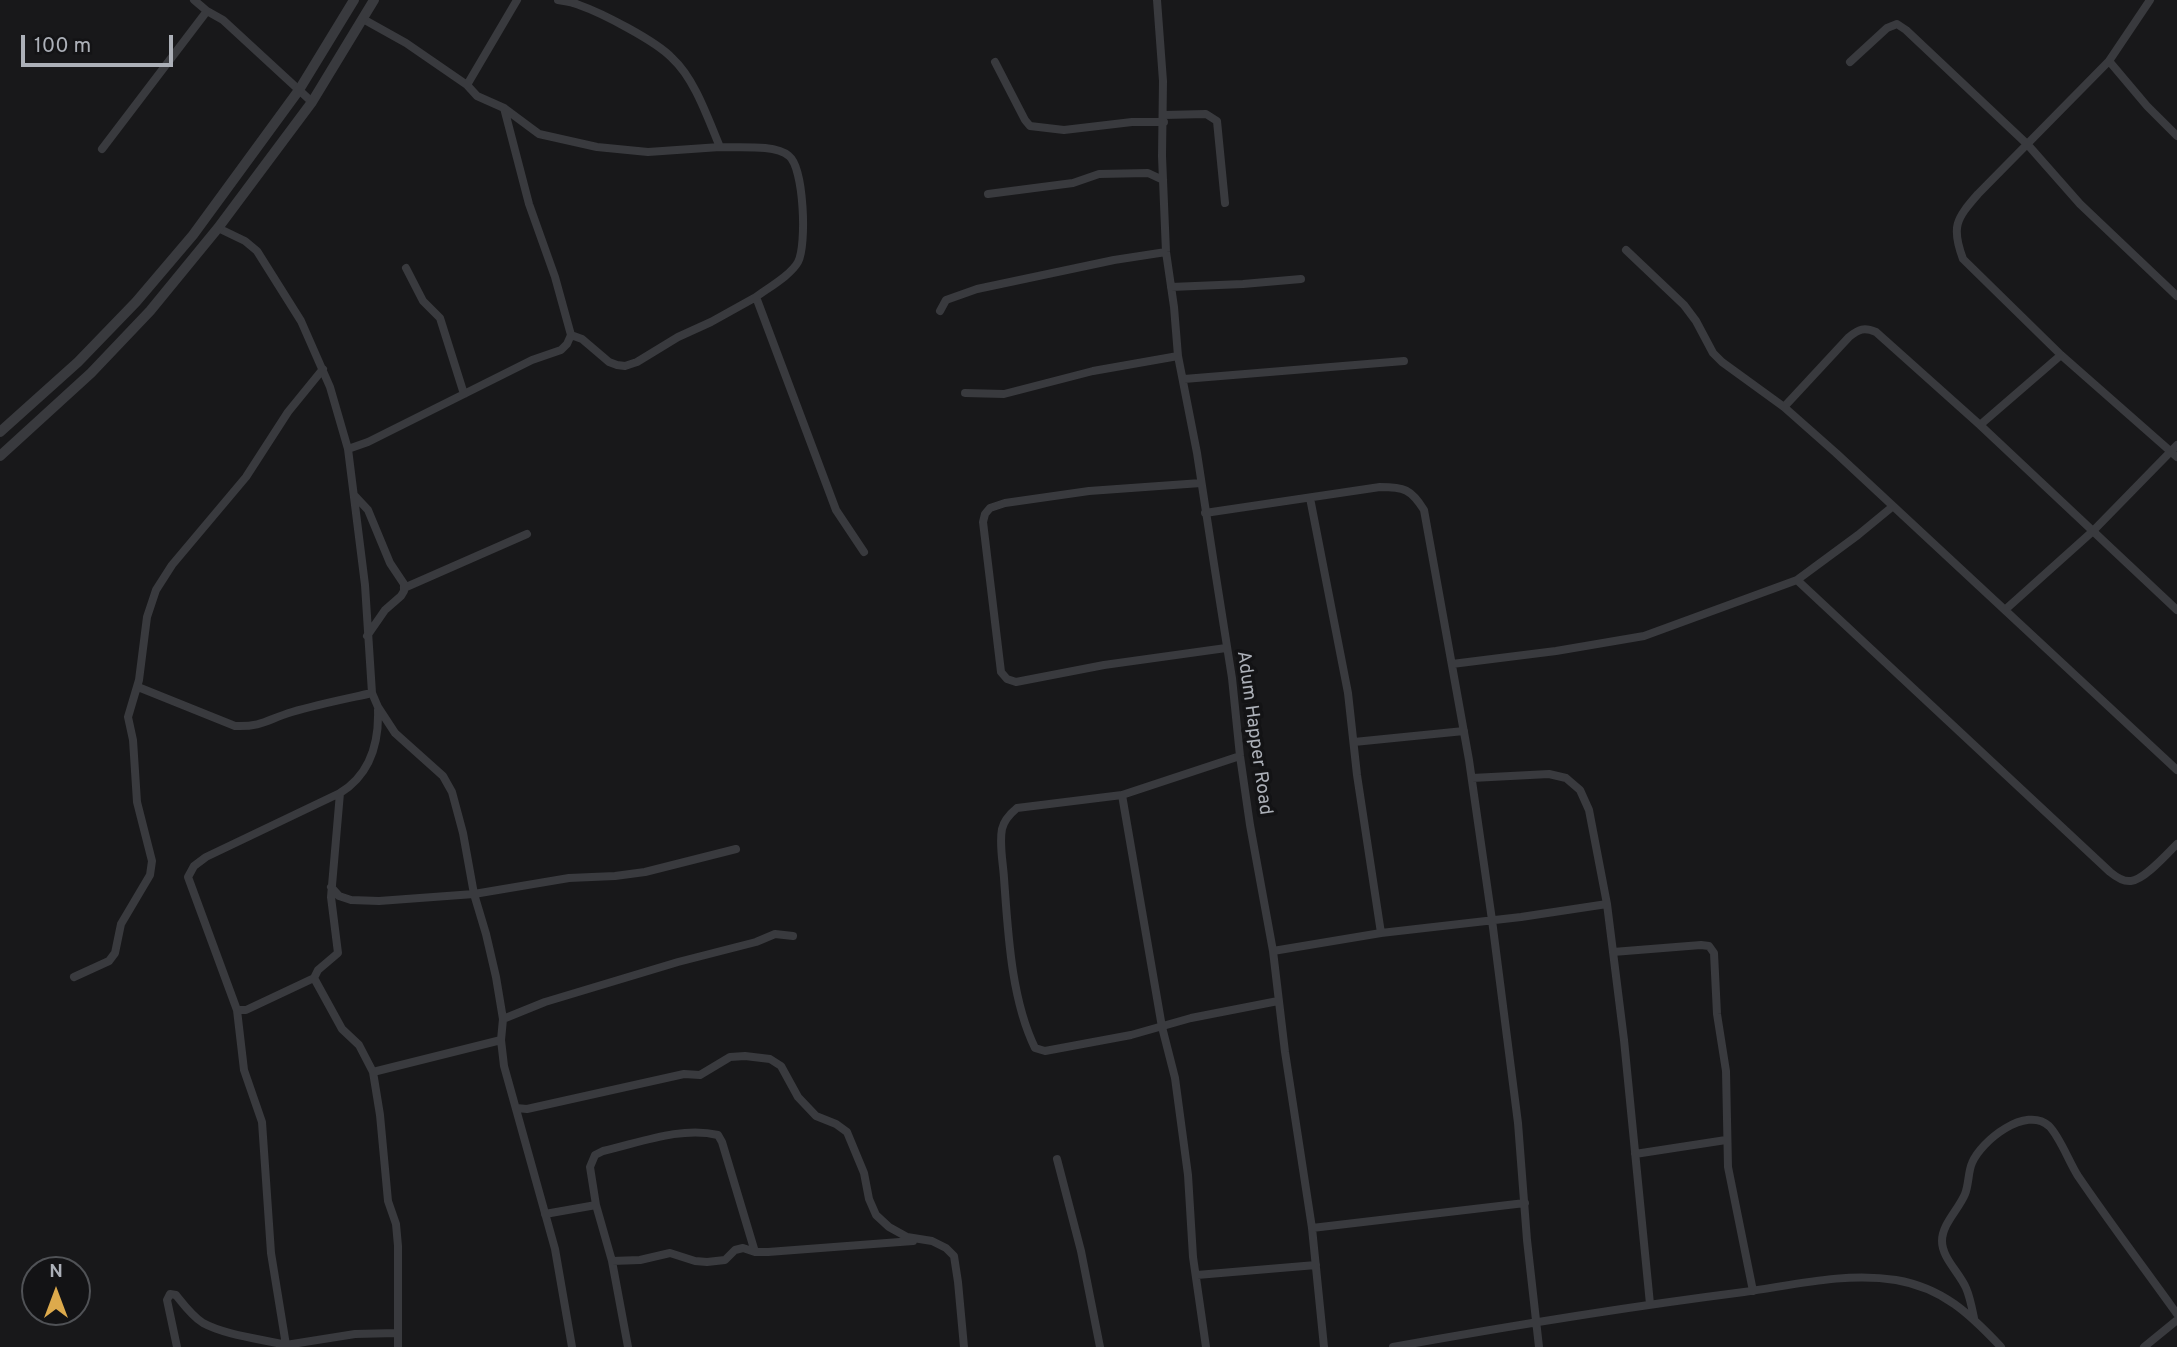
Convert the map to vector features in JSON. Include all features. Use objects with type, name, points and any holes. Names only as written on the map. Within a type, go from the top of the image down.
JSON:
[{"type":"street","points":[[194,0],[223,20],[312,102]]},
{"type":"street","points":[[0,432],[78,362],[136,302],[205,218],[299,90],[354,0]]},
{"type":"street","points":[[0,456],[99,365],[150,312],[218,228],[312,102],[374,0]]},
{"type":"street","points":[[467,85],[517,0]]},
{"type":"street","points":[[558,0],[579,5],[618,24],[673,58],[698,95],[720,147]]},
{"type":"street","name":"Adum Happer Road","points":[[1157,0],[1162,46],[1166,252],[1178,356],[1184,379],[1232,678],[1250,825],[1273,951],[1312,1228],[1324,1347]]},
{"type":"street","points":[[2006,609],[2094,531],[2175,451],[2061,355],[1963,259],[1955,237],[1961,214],[2109,61],[2150,0]]},
{"type":"street","points":[[102,149],[207,11]]},
{"type":"street","points":[[363,19],[406,43],[467,85],[477,96],[504,108],[539,134],[570,142],[648,152],[720,147],[776,149],[794,161],[801,192],[801,248],[798,263],[782,279],[711,322],[625,366],[610,362],[582,339],[571,335]]},
{"type":"street","points":[[1850,62],[1887,28],[1897,24],[1906,30],[2028,145],[2080,204],[2177,296]]},
{"type":"street","points":[[2109,61],[2177,136]]},
{"type":"street","points":[[996,62],[1030,126],[1064,130],[1206,114],[1217,121],[1225,203]]},
{"type":"street","points":[[348,449],[368,442],[532,360],[561,350],[567,344],[571,335],[555,277],[529,204],[504,108]]},
{"type":"street","points":[[988,194],[1080,182],[1099,174],[1148,173],[1163,180]]},
{"type":"street","points":[[218,228],[257,251],[301,321],[330,387],[348,449],[365,585],[372,693],[377,707],[378,723],[373,754],[362,773],[348,788],[206,857],[194,866],[188,877],[237,1010],[244,1070],[262,1122],[271,1253],[286,1346]]},
{"type":"street","points":[[1626,250],[1684,305],[1713,353],[1722,362],[1784,407],[1836,453],[2177,770]]},
{"type":"street","points":[[940,311],[946,300],[977,289],[1114,260],[1166,252]]},
{"type":"street","points":[[406,268],[424,301],[440,318],[464,394]]},
{"type":"street","points":[[1171,287],[1301,279]]},
{"type":"street","points":[[756,297],[835,510],[864,552]]},
{"type":"street","points":[[1784,407],[1858,329],[1867,328],[1876,332],[1980,425],[2177,610]]},
{"type":"street","points":[[1980,425],[2061,355]]},
{"type":"street","points":[[965,393],[1004,394],[1084,373],[1178,356]]},
{"type":"street","points":[[1184,379],[1404,361]]},
{"type":"street","points":[[74,977],[109,961],[115,954],[121,924],[150,875],[152,861],[137,802],[133,740],[128,717],[138,687],[147,617],[156,590],[172,565],[246,477],[288,412],[323,369]]},
{"type":"street","points":[[1201,483],[1052,496],[990,508],[983,522],[1001,672],[1007,679],[1016,682],[1104,665],[1226,648]]},
{"type":"street","points":[[1205,513],[1380,487],[1399,487],[1415,495],[1424,510],[1472,778],[1492,920],[1518,1123],[1539,1347]]},
{"type":"street","points":[[354,494],[368,510],[390,563],[404,588],[401,596],[385,610],[367,636]]},
{"type":"street","points":[[1310,498],[1343,662],[1362,814],[1381,933]]},
{"type":"street","points":[[1452,664],[1556,651],[1644,636],[1797,580],[1892,507]]},
{"type":"street","points":[[404,588],[527,534]]},
{"type":"street","points":[[1797,580],[2119,879],[2131,881],[2141,877],[2177,844]]},
{"type":"street","points":[[138,687],[236,726],[249,727],[289,712],[372,693]]},
{"type":"street","points":[[377,707],[396,733],[443,776],[452,792],[463,833],[474,894],[489,944],[503,1018],[501,1040],[504,1066],[555,1249],[572,1347]]},
{"type":"street","points":[[1354,742],[1464,731]]},
{"type":"street","points":[[1240,756],[1122,795],[1017,808],[1008,816],[1002,828],[1005,893],[1019,998],[1035,1048],[1045,1051],[1278,1001]]},
{"type":"street","points":[[1472,778],[1549,774],[1566,778],[1580,790],[1589,810],[1607,904],[1624,1040],[1650,1304]]},
{"type":"street","points":[[237,1010],[246,1010],[314,978],[318,970],[338,953],[331,887],[340,793]]},
{"type":"street","points":[[1122,795],[1162,1027],[1175,1078],[1186,1158],[1193,1257],[1206,1347]]},
{"type":"street","points":[[331,887],[339,896],[351,900],[379,901],[474,894],[569,877],[645,872],[736,849]]},
{"type":"street","points":[[1273,951],[1381,933],[1607,904]]},
{"type":"street","points":[[503,1018],[566,996],[756,942],[775,934],[793,936]]},
{"type":"street","points":[[1613,952],[1701,945],[1709,946],[1714,953],[1717,1014],[1726,1071],[1726,1140],[1733,1195],[1753,1291]]},
{"type":"street","points":[[314,978],[342,1029],[359,1045],[373,1072],[388,1201],[397,1224],[398,1347]]},
{"type":"street","points":[[373,1072],[501,1040]]},
{"type":"street","points":[[516,1108],[527,1110],[684,1074],[700,1075],[730,1057],[770,1059],[781,1066],[798,1097],[816,1115],[847,1132],[864,1173],[869,1199],[876,1216],[889,1227],[918,1240]]},
{"type":"street","points":[[1974,1319],[1967,1291],[1944,1253],[1942,1239],[1965,1193],[1972,1164],[1981,1147],[2024,1119],[2040,1120],[2050,1127],[2077,1174],[2177,1314]]},
{"type":"street","points":[[628,1347],[612,1261],[596,1205],[590,1167],[595,1155],[666,1136],[695,1132],[718,1135],[755,1252]]},
{"type":"street","points":[[1635,1154],[1726,1140]]},
{"type":"street","points":[[1057,1159],[1100,1347]]},
{"type":"street","points":[[1312,1228],[1525,1203]]},
{"type":"street","points":[[545,1214],[596,1205]]},
{"type":"street","points":[[612,1261],[640,1260],[670,1253],[695,1261],[725,1261],[735,1250],[743,1248],[755,1252],[932,1241],[946,1248],[954,1256],[964,1347]]},
{"type":"street","points":[[1197,1275],[1316,1265]]},
{"type":"street","points":[[1393,1347],[1433,1343],[1650,1304],[1853,1278],[1896,1280],[1937,1292],[1974,1319],[2001,1347]]},
{"type":"street","points":[[177,1347],[167,1300],[170,1294],[176,1295],[191,1314],[204,1323],[286,1346],[355,1334],[397,1333]]},
{"type":"street","points":[[2144,1347],[2177,1320]]}]
